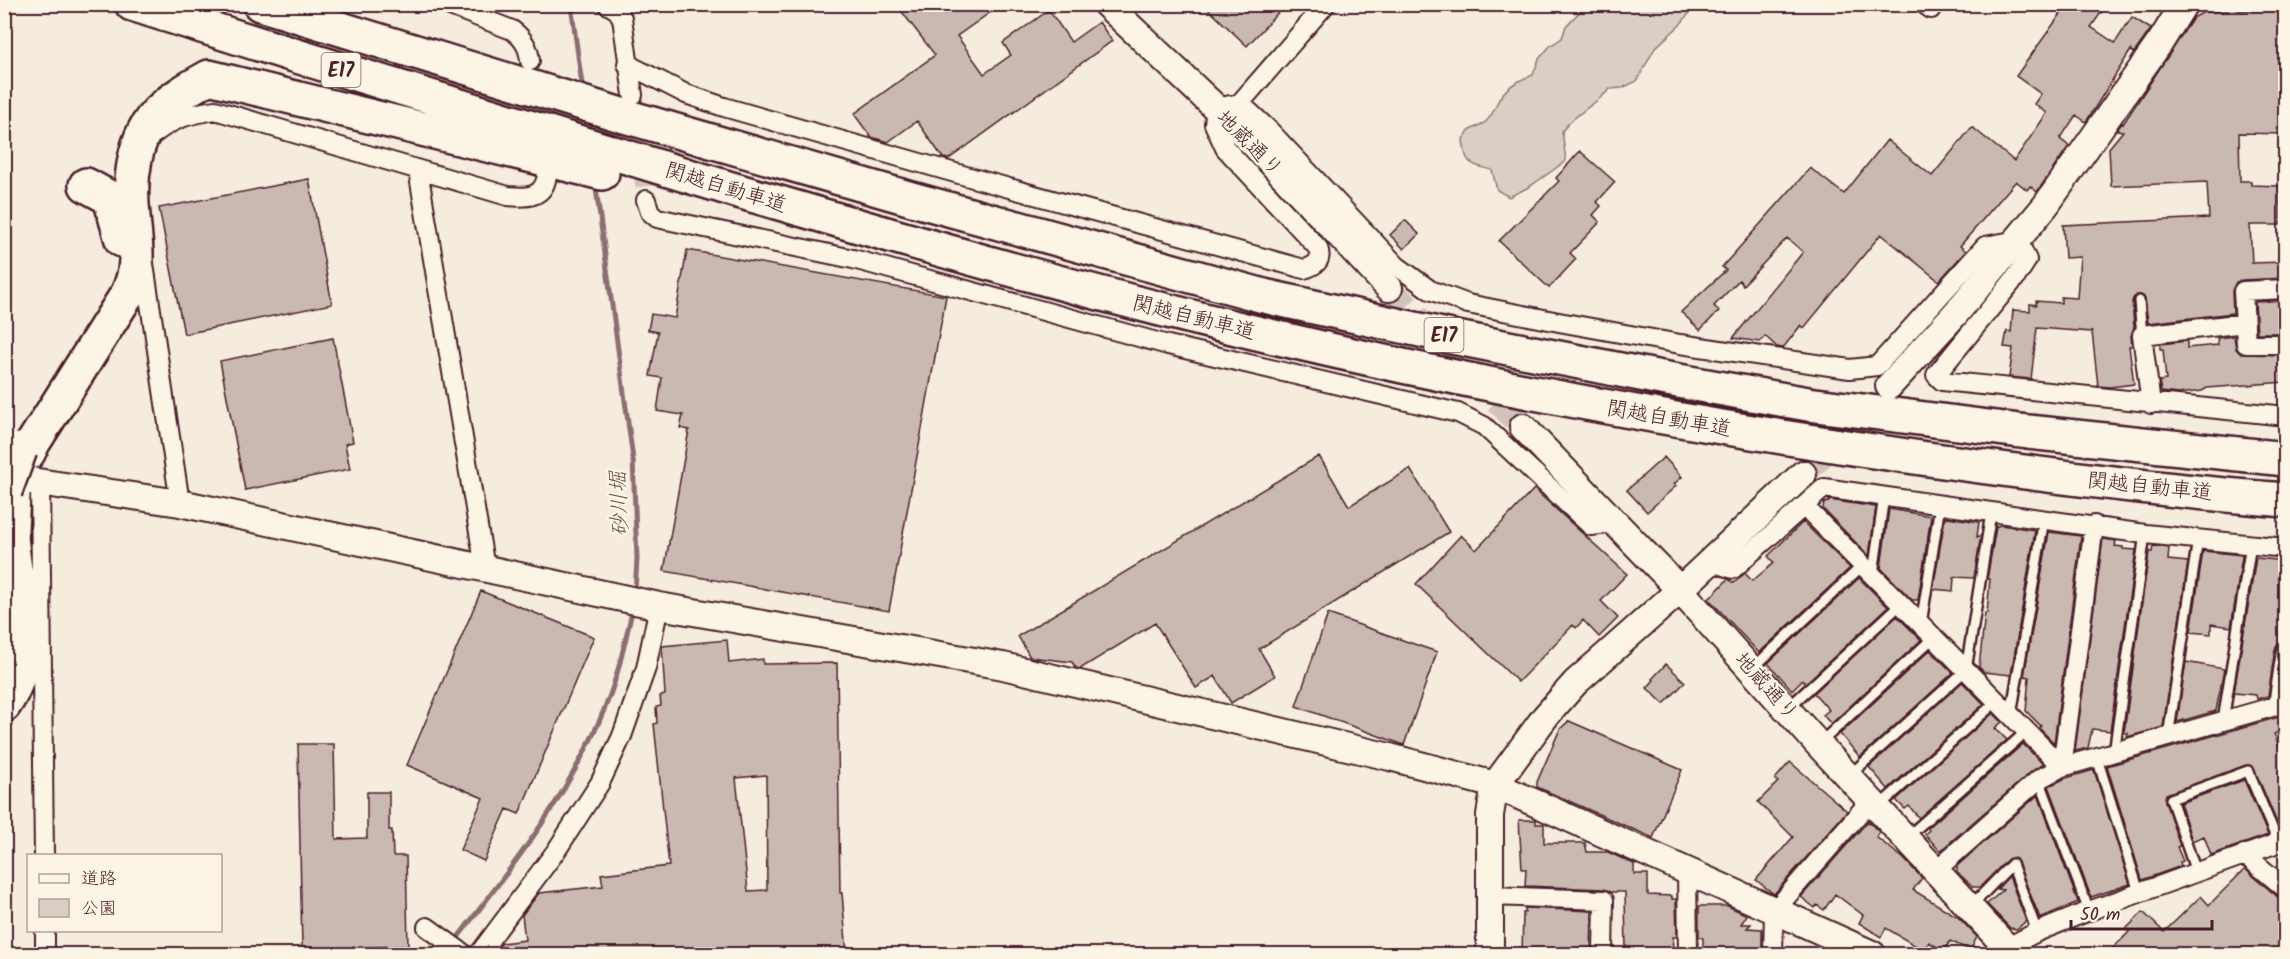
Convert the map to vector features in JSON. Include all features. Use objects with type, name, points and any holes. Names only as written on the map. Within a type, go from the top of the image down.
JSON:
[{"type":"highway","name":"E17","points":[[132,4],[550,158]]},
{"type":"highway","name":"関越自動車道","points":[[260,4],[542,92],[627,105],[923,203],[1253,293],[1452,337],[1808,404],[2040,433],[2286,459]]},
{"type":"highway","points":[[308,4],[424,56]]},
{"type":"highway","points":[[17,478],[33,443],[128,293],[136,275],[137,259],[132,212],[133,172],[147,127],[157,112],[170,101],[208,77],[550,158]]},
{"type":"highway","name":"関越自動車道","points":[[550,158],[636,180],[899,239],[1254,333],[1446,376],[1668,419],[1802,441],[2021,472],[2286,500]]},
{"type":"highway","points":[[4,705],[16,685],[24,643],[11,533],[17,478],[36,422],[106,314],[123,269],[125,252],[110,198],[86,185]]},
{"type":"highway","points":[[4,574],[4,623]]},
{"type":"street","points":[[445,4],[478,10],[522,37],[531,60]]},
{"type":"street","points":[[608,4],[617,10],[622,18],[627,64],[627,105]]},
{"type":"street","name":"地蔵通り","points":[[1106,4],[1228,106],[1252,143],[1389,288]]},
{"type":"street","points":[[627,64],[686,94],[724,107],[1304,269],[1314,267],[1319,260],[1318,248],[1225,148],[1214,124],[1228,106],[1326,4]]},
{"type":"street","points":[[1924,4],[1931,9],[1934,4]]},
{"type":"street","points":[[1889,386],[1956,313],[2046,205],[2155,51],[2184,4]]},
{"type":"street","points":[[1228,106],[1269,130],[1397,266],[1430,290],[1468,304],[1680,344],[1850,369],[1877,366],[1985,246],[2018,240]]},
{"type":"street","points":[[180,502],[135,206],[135,168],[151,137],[169,122],[192,114],[215,110],[508,196],[526,198],[535,196],[546,184],[550,158]]},
{"type":"street","points":[[418,170],[485,568]]},
{"type":"street","points":[[636,180],[650,212],[657,218],[853,259],[1168,345],[1458,413],[1484,426],[1591,526],[1616,523]]},
{"type":"street","points":[[2018,240],[2027,260],[1936,375],[1942,381],[2286,416]]},
{"type":"street","points":[[2286,289],[2243,291],[2246,344],[2286,344]]},
{"type":"street","points":[[2151,404],[2142,335],[2245,323]]},
{"type":"street","name":"地蔵通り","points":[[1523,427],[1753,669],[1818,744],[1970,908],[2004,952]]},
{"type":"street","points":[[1490,954],[1490,815],[1495,785],[1545,717],[1575,683],[1711,562],[1803,474]]},
{"type":"street","points":[[44,854],[17,478],[180,502],[609,596],[1003,666],[1379,754],[1495,785],[1687,870],[1862,952]]},
{"type":"street","points":[[1711,562],[1733,569],[1824,488],[2145,534],[2286,548]]},
{"type":"street","points":[[1804,506],[2062,767]]},
{"type":"street","points":[[2062,767],[2094,525]]},
{"type":"street","points":[[479,954],[556,851],[600,783],[622,736],[646,668],[655,605]]},
{"type":"street","points":[[1936,870],[2039,779],[2062,767],[2282,704],[2286,651]]},
{"type":"street","points":[[1773,954],[1774,911],[1873,804]]},
{"type":"street","points":[[2004,952],[2037,932],[2089,911],[2282,841]]},
{"type":"street","points":[[2244,854],[2286,889]]},
{"type":"street","points":[[1687,870],[1688,954]]},
{"type":"street","points":[[1490,896],[1604,900],[1603,954]]},
{"type":"street","points":[[430,930],[464,954]]},
{"type":"street","points":[[45,932],[45,954]]},
{"type":"lane","points":[[2139,301],[2142,335]]},
{"type":"lane","points":[[1753,669],[1868,570],[1884,496]]},
{"type":"lane","points":[[1921,624],[1940,505]]},
{"type":"lane","points":[[1848,777],[1966,670],[1990,513]]},
{"type":"lane","points":[[2011,715],[2044,519]]},
{"type":"lane","points":[[2139,892],[2105,755],[2145,534]]},
{"type":"lane","points":[[2168,737],[2198,539]]},
{"type":"lane","points":[[2223,721],[2251,544]]},
{"type":"lane","points":[[1787,709],[1901,604]]},
{"type":"lane","points":[[1818,744],[1934,637]]},
{"type":"lane","points":[[1873,804],[1997,701]]},
{"type":"lane","points":[[1906,838],[2027,731]]},
{"type":"lane","points":[[2196,872],[2171,799],[2248,771],[2282,841]]},
{"type":"lane","points":[[2039,779],[2089,911]]},
{"type":"lane","points":[[1970,908],[2012,864],[2037,932]]},
{"type":"green space","points":[[1587,4],[1696,5],[1679,26],[1655,48],[1637,81],[1622,88],[1610,89],[1562,131],[1566,161],[1529,187],[1509,197],[1497,190],[1492,170],[1470,162],[1465,154],[1463,139],[1471,129],[1489,118],[1506,90],[1518,81],[1533,75],[1539,59],[1550,46],[1562,38],[1566,26]]},
{"type":"building","points":[[896,4],[1002,4],[957,36],[984,74],[1011,55],[1003,43],[1049,10],[1071,42],[1099,22],[1112,41],[949,159],[943,158],[917,121],[888,142],[871,137],[854,114],[935,55]]},
{"type":"building","points":[[1203,4],[1286,4],[1247,46]]},
{"type":"building","points":[[2068,4],[2107,4],[2091,27],[2115,43],[2132,17],[2151,29],[2134,53],[2131,50],[2086,122],[2076,115],[2060,139],[2069,146],[2037,192],[2030,186],[2027,190],[2016,181],[1960,246],[1966,251],[1939,281],[1881,234],[1804,328],[1801,325],[1783,348],[1777,347],[1765,336],[1760,342],[1733,338],[1803,252],[1787,238],[1743,285],[1739,280],[1714,306],[1719,311],[1700,330],[1681,312],[1726,270],[1722,267],[1810,168],[1844,194],[1887,140],[1932,176],[1972,127],[2014,161],[2047,113],[2034,104],[2041,94],[2016,76]]},
{"type":"building","points":[[2286,8],[2286,134],[2239,133],[2240,181],[2251,181],[2251,185],[2280,186],[2280,225],[2250,225],[2252,263],[2286,262],[2286,278],[2236,282],[2232,291],[2233,313],[2148,323],[2145,298],[2136,295],[2132,301],[2134,327],[2131,336],[2132,346],[2129,346],[2134,384],[2098,386],[2092,332],[2037,328],[2031,379],[2009,377],[2013,348],[2004,347],[2007,331],[2011,332],[2013,310],[2030,311],[2030,304],[2036,305],[2036,301],[2061,303],[2061,297],[2077,298],[2080,257],[2065,258],[2063,225],[2209,218],[2207,182],[2111,186],[2109,148],[2123,131],[2117,130],[2193,18],[2204,12]]},
{"type":"building","points":[[1580,151],[1615,182],[1597,202],[1601,206],[1593,215],[1600,222],[1570,253],[1576,259],[1549,288],[1499,241],[1559,181],[1556,178]]},
{"type":"building","points":[[309,179],[332,304],[184,334],[159,208]]},
{"type":"building","points":[[1405,220],[1419,234],[1404,249],[1390,235]]},
{"type":"building","points":[[687,250],[946,296],[889,611],[664,571],[689,430],[680,428],[683,415],[657,411],[662,378],[650,376],[658,332],[648,330],[651,314],[675,318]]},
{"type":"building","points":[[2286,300],[2286,333],[2257,333],[2255,302]]},
{"type":"building","points":[[2234,336],[2236,349],[2241,354],[2284,355],[2285,382],[2207,388],[2202,391],[2178,394],[2161,392],[2159,381],[2166,380],[2163,349],[2160,349],[2160,344],[2187,341],[2187,348],[2218,345],[2217,338]]},
{"type":"building","points":[[333,338],[353,442],[345,444],[350,469],[245,490],[220,361]]},
{"type":"building","points":[[1319,456],[1349,506],[1410,469],[1449,532],[1259,649],[1275,676],[1231,703],[1215,676],[1196,688],[1155,623],[1080,669],[1076,668],[1072,662],[1030,657],[1018,636]]},
{"type":"building","points":[[1664,457],[1682,477],[1674,484],[1676,486],[1647,512],[1627,490]]},
{"type":"building","points":[[1534,489],[1627,574],[1601,601],[1618,618],[1599,637],[1583,620],[1576,628],[1573,625],[1518,682],[1416,584],[1461,535],[1476,550]]},
{"type":"building","points":[[1829,500],[1876,507],[1869,556],[1823,509],[1824,503]]},
{"type":"building","points":[[1889,509],[1931,516],[1918,600],[1912,600],[1881,568]]},
{"type":"building","points":[[1945,518],[1979,522],[1977,537],[1981,535],[1974,578],[1954,577],[1953,591],[1933,589]]},
{"type":"building","points":[[1803,522],[1850,568],[1759,653],[1709,599],[1728,579],[1734,583],[1745,573],[1752,581],[1774,563],[1768,556]]},
{"type":"building","points":[[2000,525],[2035,530],[2011,675],[1984,672],[1979,667],[1985,613],[1987,613],[1990,579],[1987,579],[1996,527]]},
{"type":"building","points":[[2049,532],[2081,536],[2054,743],[2026,711],[2029,677],[2024,676]]},
{"type":"building","points":[[2103,539],[2116,541],[2115,546],[2123,547],[2123,549],[2136,550],[2110,731],[2092,729],[2088,748],[2075,751]]},
{"type":"building","points":[[2153,546],[2169,548],[2168,560],[2188,562],[2163,727],[2127,737],[2128,733],[2124,733],[2149,552],[2152,552]]},
{"type":"building","points":[[2203,551],[2242,555],[2231,627],[2211,624],[2211,634],[2191,632]]},
{"type":"building","points":[[2256,558],[2286,561],[2286,627],[2283,626],[2281,640],[2275,649],[2268,696],[2257,699],[2256,695],[2234,693]]},
{"type":"building","points":[[1859,578],[1888,607],[1806,683],[1802,680],[1792,690],[1768,663]]},
{"type":"building","points":[[481,591],[594,637],[519,814],[507,809],[484,861],[460,850],[483,798],[407,765]]},
{"type":"building","points":[[1328,614],[1437,652],[1404,745],[1296,706]]},
{"type":"building","points":[[1897,616],[1921,640],[1831,724],[1823,715],[1829,710],[1814,693]]},
{"type":"building","points":[[727,640],[729,663],[763,659],[763,664],[837,663],[840,893],[842,893],[847,954],[493,954],[502,943],[525,940],[522,915],[539,893],[603,886],[601,874],[669,866],[654,724],[657,723],[656,707],[661,706],[660,696],[665,695],[662,646]],"holes":[[[766,775],[767,890],[748,891],[736,778]]]},
{"type":"building","points":[[1930,650],[1953,673],[1860,757],[1840,734]]},
{"type":"building","points":[[2186,662],[2224,669],[2216,711],[2177,722]]},
{"type":"building","points":[[1666,664],[1685,682],[1664,704],[1647,688]]},
{"type":"building","points":[[1962,682],[1984,704],[1888,789],[1869,767]]},
{"type":"building","points":[[1993,713],[2002,722],[1995,728],[2007,740],[1919,818],[1909,806],[1905,809],[1896,800]]},
{"type":"building","points":[[2286,715],[2286,729],[2274,734],[2286,762],[2286,829],[2280,830],[2254,768],[2246,765],[2166,794],[2165,801],[2183,861],[2180,862],[2181,866],[2142,880],[2107,766]]},
{"type":"building","points":[[1569,721],[1682,770],[1653,838],[1537,787],[1537,782],[1560,729]]},
{"type":"building","points":[[298,744],[334,744],[336,839],[367,838],[367,792],[389,792],[389,830],[392,830],[393,856],[406,856],[408,946],[302,949]]},
{"type":"building","points":[[2023,744],[2043,764],[1940,851],[1925,834],[1928,828]]},
{"type":"building","points":[[1790,762],[1847,811],[1774,894],[1756,880],[1793,837],[1758,802],[1778,782],[1775,779]]},
{"type":"building","points":[[2094,770],[2130,884],[2091,897],[2049,786],[2066,778]]},
{"type":"building","points":[[2244,780],[2268,835],[2211,855],[2204,836],[2192,841],[2180,803]]},
{"type":"building","points":[[2038,795],[2078,902],[2040,918],[2016,859],[2008,859],[1980,887],[1973,887],[1957,872],[1957,866]]},
{"type":"building","points":[[1519,820],[1536,820],[1536,824],[1544,824],[1544,843],[1585,843],[1587,852],[1608,852],[1634,864],[1634,874],[1648,874],[1648,895],[1672,896],[1672,899],[1676,899],[1677,937],[1673,937],[1672,954],[1626,954],[1625,892],[1525,886],[1526,869],[1522,869]]},
{"type":"building","points":[[1868,821],[1879,832],[1876,837],[1903,858],[1922,878],[1913,890],[1958,917],[1977,937],[1972,947],[1967,949],[1950,941],[1944,951],[1929,942],[1924,951],[1886,928],[1881,937],[1859,923],[1863,915],[1835,894],[1824,910],[1817,905],[1815,908],[1801,897]]},
{"type":"building","points":[[2245,869],[2279,898],[2286,900],[2286,954],[2107,954],[2129,932],[2126,929],[2143,912],[2164,932],[2201,896],[2209,905]]},
{"type":"building","points":[[2009,876],[2026,921],[2017,929],[2010,928],[1987,904],[2003,890],[1997,889]]},
{"type":"building","points":[[1699,906],[1728,906],[1747,915],[1741,924],[1751,924],[1747,928],[1762,929],[1762,948],[1759,948],[1759,954],[1703,954],[1703,938],[1699,937]]},
{"type":"building","points":[[1525,908],[1592,911],[1591,954],[1522,954]]},
{"type":"waterway","name":"砂川堀","points":[[571,4],[583,92]]},
{"type":"waterway","name":"砂川堀","points":[[595,181],[633,459],[637,559],[635,592]]},
{"type":"waterway","name":"砂川堀","points":[[445,954],[534,835],[574,772],[611,693],[633,608]]},
{"type":"tunnel","points":[[635,115],[646,200]]},
{"type":"tunnel","points":[[1389,288],[1523,427]]},
{"type":"tunnel","points":[[1803,474],[1874,402]]}]
